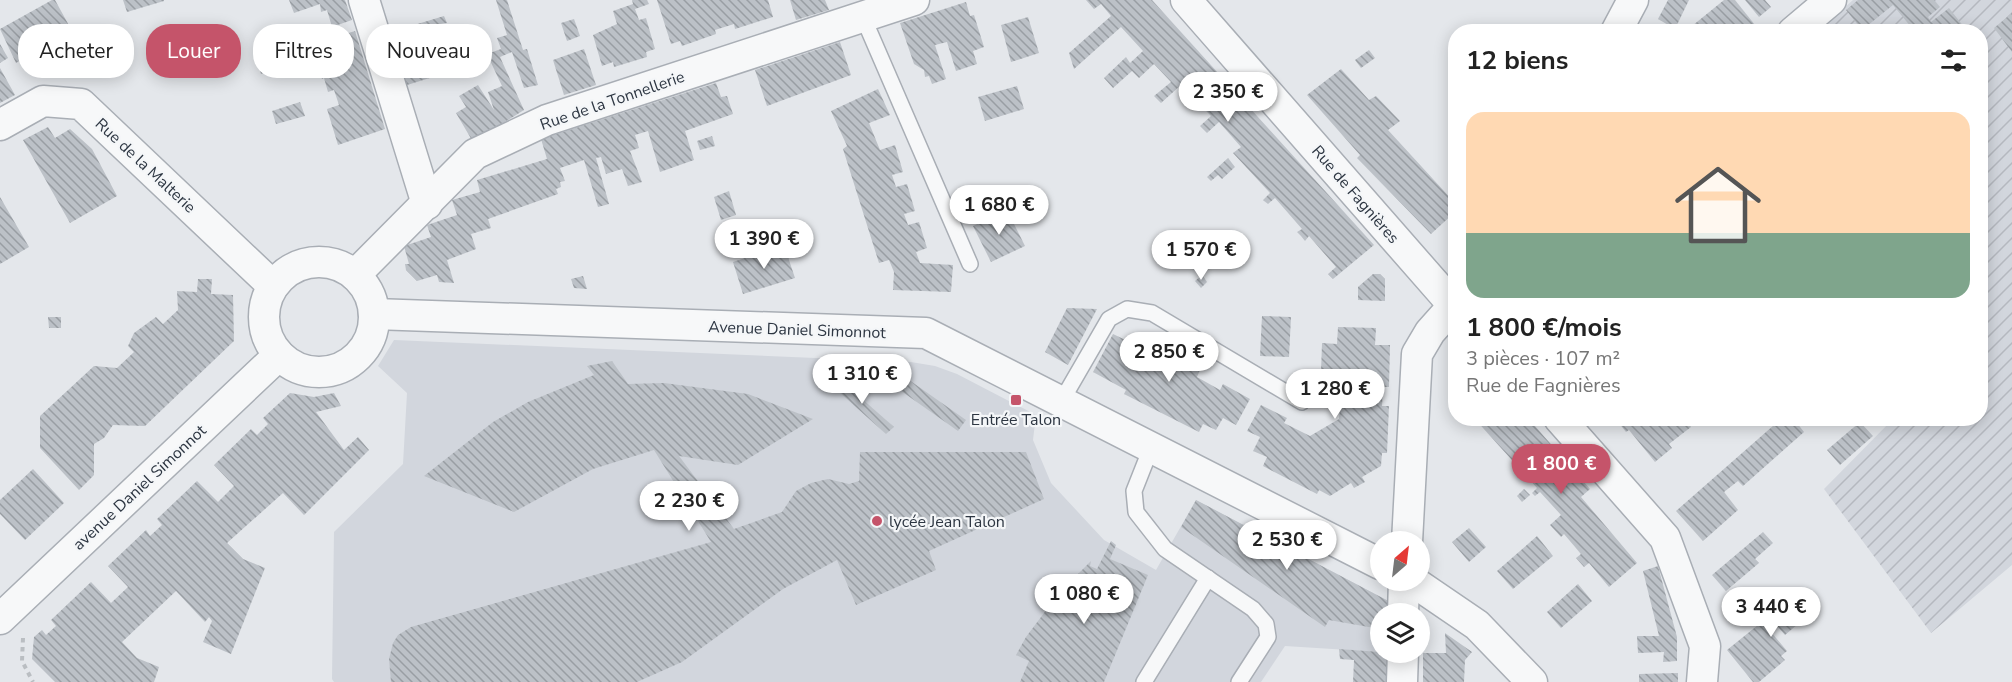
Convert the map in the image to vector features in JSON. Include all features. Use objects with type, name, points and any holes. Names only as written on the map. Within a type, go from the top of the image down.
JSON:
[{"type":"street","points":[[364,0],[427,204]]},
{"type":"street","name":"Rue de la Tonnellerie","points":[[355,275],[475,154],[547,120],[914,0]]},
{"type":"street","name":"Rue de Fagnières","points":[[1186,0],[1448,298]]},
{"type":"street","points":[[1620,24],[1633,0]]},
{"type":"street","points":[[1802,24],[1830,0]]},
{"type":"street","name":"Rue de la Malterie","points":[[0,124],[43,101],[81,104],[273,286]]},
{"type":"street","points":[[321,262],[339,266],[355,275],[371,299],[374,314],[373,330],[366,346],[355,359],[341,368],[325,372],[308,371],[292,366],[279,355],[268,340],[264,322],[266,303],[273,286],[286,273],[303,264],[321,262]]},
{"type":"street","points":[[1408,531],[1417,354],[1430,332],[1448,313]]},
{"type":"street","name":"Avenue Daniel Simonnot","points":[[374,314],[926,333],[1370,559]]},
{"type":"street","name":"avenue Daniel Simonnot","points":[[0,619],[279,355]]},
{"type":"street","points":[[1565,426],[1665,538],[1705,646],[1702,682]]},
{"type":"street","points":[[1427,591],[1477,625],[1532,682]]},
{"type":"street","points":[[1402,682],[1403,663]]},
{"type":"lane","points":[[863,17],[970,264]]},
{"type":"lane","points":[[1061,402],[1109,319],[1126,309],[1152,313],[1302,402]]},
{"type":"lane","points":[[1151,448],[1134,491],[1136,512],[1165,549],[1253,609],[1266,624],[1268,637],[1239,682]]},
{"type":"lane","points":[[1144,682],[1208,578]]},
{"type":"shaded area","points":[[1853,0],[2012,0],[2012,565],[1931,633],[1824,489],[1886,426],[1988,426],[1988,24],[1826,24]]},
{"type":"shaded area","points":[[394,340],[911,362],[935,366],[957,374],[1036,415],[1033,440],[1051,483],[1104,540],[1156,570],[1196,500],[1392,603],[1370,603],[1370,651],[1285,646],[1261,682],[334,682],[332,679],[334,532],[403,464],[407,393],[378,366]]},
{"type":"building","points":[[52,0],[55,0],[68,24],[18,24],[18,62],[16,63],[0,29]]},
{"type":"building","points":[[123,0],[164,0],[164,1],[127,12]]},
{"type":"building","points":[[289,0],[345,0],[352,20],[331,24],[327,10],[321,12],[320,4],[294,13]]},
{"type":"building","points":[[496,0],[507,0],[523,50],[527,49],[538,85],[524,88],[512,52],[500,57],[524,110],[473,142],[456,113],[466,107],[459,96],[478,85],[494,110],[488,92],[502,86],[492,65],[492,52],[501,49],[497,38],[507,35]]},
{"type":"building","points":[[632,0],[647,0],[649,4],[635,9],[639,20],[646,18],[655,49],[646,52],[647,57],[614,67],[613,62],[602,66],[593,35],[617,24],[613,11],[633,4]]},
{"type":"building","points":[[657,0],[768,0],[773,17],[735,29],[734,24],[715,30],[716,34],[682,46],[680,41],[671,44]]},
{"type":"building","points":[[790,0],[825,0],[829,10],[796,20]]},
{"type":"building","points":[[1086,0],[1152,0],[1374,245],[1333,279],[1328,274],[1336,267],[1309,236],[1305,241],[1297,232],[1302,229],[1275,198],[1268,204],[1263,200],[1270,193],[1233,153],[1241,147],[1219,122],[1207,133],[1200,126],[1211,116],[1181,85],[1161,103],[1154,96],[1171,82],[1154,64],[1139,78],[1132,71],[1113,88],[1104,78],[1126,57],[1130,63],[1143,51],[1121,27],[1074,69],[1069,53],[1111,16],[1101,4],[1094,9]]},
{"type":"building","points":[[1668,0],[1689,0],[1677,24],[1666,24],[1658,19]]},
{"type":"building","points":[[1724,0],[1735,0],[1754,24],[1694,24]]},
{"type":"building","points":[[1745,0],[1765,0],[1771,7],[1759,17]]},
{"type":"building","points":[[1858,0],[1934,0],[1940,7],[1928,17],[1931,22],[1949,8],[1962,24],[1908,24],[1893,5],[1869,24],[1857,24],[1846,10]]},
{"type":"building","points":[[966,2],[970,16],[974,15],[984,47],[973,51],[977,64],[956,71],[947,42],[935,45],[946,79],[932,84],[929,76],[925,77],[924,70],[914,64],[900,23]]},
{"type":"building","points":[[2012,13],[2012,52],[1994,28]]},
{"type":"building","points":[[444,16],[447,23],[440,24],[418,24]]},
{"type":"building","points":[[1028,17],[1039,53],[1011,62],[1001,25]]},
{"type":"building","points":[[574,19],[580,36],[567,41],[561,23]]},
{"type":"building","points":[[354,31],[366,67],[366,78],[369,78],[385,129],[338,145],[327,109],[339,105],[334,90],[328,92],[324,78],[354,78]]},
{"type":"building","points":[[840,42],[851,75],[767,106],[755,70]]},
{"type":"building","points":[[0,44],[8,58],[0,63]]},
{"type":"building","points":[[584,49],[596,85],[564,95],[553,60]]},
{"type":"building","points":[[1369,50],[1375,58],[1361,68],[1355,60]]},
{"type":"building","points":[[0,68],[15,95],[0,103]]},
{"type":"building","points":[[1341,69],[1369,100],[1376,96],[1400,121],[1388,130],[1448,195],[1448,218],[1431,234],[1357,158],[1360,155],[1307,95]]},
{"type":"building","points":[[405,78],[430,78],[407,85]]},
{"type":"building","points":[[716,83],[721,97],[727,96],[733,114],[685,131],[694,160],[660,172],[648,131],[635,135],[639,148],[630,151],[642,182],[628,186],[622,169],[606,174],[601,157],[596,158],[609,204],[598,207],[584,160],[560,168],[565,181],[560,182],[561,187],[556,189],[558,194],[488,219],[491,228],[471,234],[476,249],[447,260],[454,283],[439,282],[437,275],[417,281],[406,270],[405,264],[409,264],[404,246],[431,237],[427,225],[457,215],[452,200],[480,192],[477,180],[547,159],[541,139]]},
{"type":"building","points":[[1017,86],[1024,109],[985,121],[978,97]]},
{"type":"building","points":[[878,89],[890,115],[869,123],[880,150],[895,145],[903,172],[892,175],[896,187],[907,184],[915,211],[904,214],[908,225],[919,222],[927,248],[916,252],[920,263],[953,265],[951,292],[893,290],[894,272],[889,260],[879,263],[843,149],[847,146],[831,111]]},
{"type":"building","points":[[300,102],[305,116],[276,124],[272,111]]},
{"type":"building","points":[[48,127],[55,138],[70,129],[92,149],[117,196],[70,223],[23,140]]},
{"type":"building","points":[[712,136],[715,146],[700,150],[697,141]]},
{"type":"building","points":[[1228,158],[1235,167],[1222,179],[1218,175],[1211,181],[1207,177]]},
{"type":"building","points":[[729,191],[736,215],[721,220],[714,197]]},
{"type":"building","points":[[0,197],[29,247],[0,264]]},
{"type":"building","points":[[1007,210],[1025,246],[991,262],[973,226]]},
{"type":"building","points":[[784,245],[795,278],[743,294],[733,262]]},
{"type":"building","points":[[1373,274],[1380,274],[1385,279],[1385,301],[1358,300],[1358,287]]},
{"type":"building","points":[[1202,275],[1207,282],[1201,288],[1195,281]]},
{"type":"building","points":[[583,276],[587,289],[574,288],[571,279]]},
{"type":"building","points":[[198,279],[212,279],[211,294],[233,295],[234,341],[145,426],[113,425],[104,438],[94,444],[94,475],[79,490],[40,448],[40,416],[94,366],[117,368],[134,352],[128,346],[134,333],[156,317],[163,324],[178,310],[177,291],[197,292]]},
{"type":"building","points":[[1067,308],[1097,309],[1068,365],[1045,352]]},
{"type":"building","points":[[1262,316],[1291,317],[1289,357],[1260,356]]},
{"type":"building","points":[[48,317],[61,317],[61,328],[49,328]]},
{"type":"building","points":[[1338,327],[1376,328],[1375,345],[1390,345],[1389,387],[1383,387],[1382,406],[1389,406],[1387,453],[1382,453],[1381,466],[1362,477],[1365,482],[1354,488],[1351,483],[1330,496],[1319,490],[1317,494],[1263,466],[1267,457],[1253,451],[1260,437],[1247,431],[1261,405],[1287,418],[1284,423],[1310,436],[1339,419],[1341,391],[1325,391],[1327,372],[1321,372],[1322,343],[1337,344]]},
{"type":"building","points":[[1113,334],[1138,346],[1141,341],[1150,346],[1153,340],[1176,352],[1180,345],[1194,352],[1190,359],[1202,365],[1197,377],[1220,390],[1223,384],[1250,399],[1236,425],[1223,418],[1216,430],[1203,424],[1199,432],[1124,394],[1126,390],[1093,372]]},
{"type":"building","name":"lycée Jean Talon","points":[[612,361],[628,384],[664,383],[748,394],[813,419],[738,465],[679,456],[734,529],[782,512],[796,491],[811,483],[828,479],[849,484],[859,481],[860,452],[1026,452],[1044,499],[929,551],[936,570],[856,605],[837,560],[783,589],[682,662],[637,682],[391,682],[389,659],[393,643],[398,635],[411,627],[711,542],[654,450],[593,469],[514,512],[424,476],[493,422],[528,402],[594,375],[587,366]]},
{"type":"building","points":[[902,375],[966,420],[958,431],[894,386]]},
{"type":"building","points":[[836,376],[894,427],[886,434],[829,383]]},
{"type":"building","points":[[290,393],[314,397],[334,393],[341,406],[316,412],[344,450],[358,437],[369,450],[304,515],[283,493],[227,543],[243,559],[265,568],[231,654],[203,642],[212,621],[209,617],[205,622],[176,591],[122,642],[137,658],[159,667],[154,682],[55,682],[32,659],[34,637],[42,630],[46,635],[56,626],[51,620],[91,582],[111,603],[128,587],[108,566],[146,530],[150,536],[162,525],[157,519],[197,481],[218,502],[234,486],[214,465],[251,429],[257,435],[268,424],[263,418]]},
{"type":"building","points":[[1481,426],[1535,426],[1590,489],[1581,497],[1637,563],[1609,587],[1589,563],[1584,567],[1576,558],[1581,554],[1564,534],[1561,537],[1550,525],[1561,515],[1540,492],[1535,496],[1532,493],[1537,488]]},
{"type":"building","points":[[1621,426],[1691,427],[1669,444],[1672,448],[1655,462],[1629,430],[1626,432]]},
{"type":"building","points":[[1773,426],[1799,426],[1804,432],[1743,486],[1738,481],[1724,492],[1738,510],[1703,541],[1676,511]]},
{"type":"building","points":[[1855,426],[1864,426],[1873,436],[1840,465],[1827,450]]},
{"type":"building","points":[[33,469],[64,503],[25,540],[0,514],[0,500]]},
{"type":"building","points":[[1524,489],[1530,495],[1522,502],[1517,496]]},
{"type":"building","points":[[1196,500],[1392,603],[1370,603],[1370,627],[1329,620],[1325,627],[1181,527]]},
{"type":"building","points":[[1469,528],[1486,547],[1469,562],[1452,542]]},
{"type":"building","points":[[1763,532],[1773,543],[1755,559],[1759,563],[1726,591],[1712,575]]},
{"type":"building","points":[[1537,536],[1553,556],[1513,589],[1497,571]]},
{"type":"building","points":[[1111,541],[1116,545],[1110,559],[1148,575],[1104,682],[1020,682],[1029,661],[1016,655],[1026,637],[1059,593],[1091,561],[1090,566],[1097,569]]},
{"type":"building","points":[[1658,566],[1677,637],[1677,661],[1663,662],[1664,652],[1638,653],[1637,636],[1659,636],[1643,571]]},
{"type":"building","points":[[1578,584],[1592,601],[1561,628],[1547,612]]},
{"type":"building","points":[[1804,588],[1819,606],[1785,635],[1778,627],[1771,632],[1787,651],[1781,656],[1785,660],[1759,682],[1753,682],[1727,650]]},
{"type":"building","points":[[1445,633],[1472,652],[1465,660],[1464,682],[1423,682],[1423,663],[1430,663],[1430,653],[1446,653]]},
{"type":"building","points":[[1339,649],[1370,651],[1370,663],[1393,663],[1392,682],[1353,682],[1354,660],[1340,659]]},
{"type":"building","points":[[1678,673],[1678,682],[1639,682],[1639,674]]},
{"type":"place","name":"Entrée Talon","points":[[1016,400]]},
{"type":"place","name":"lycée Jean Talon","points":[[877,521]]}]
